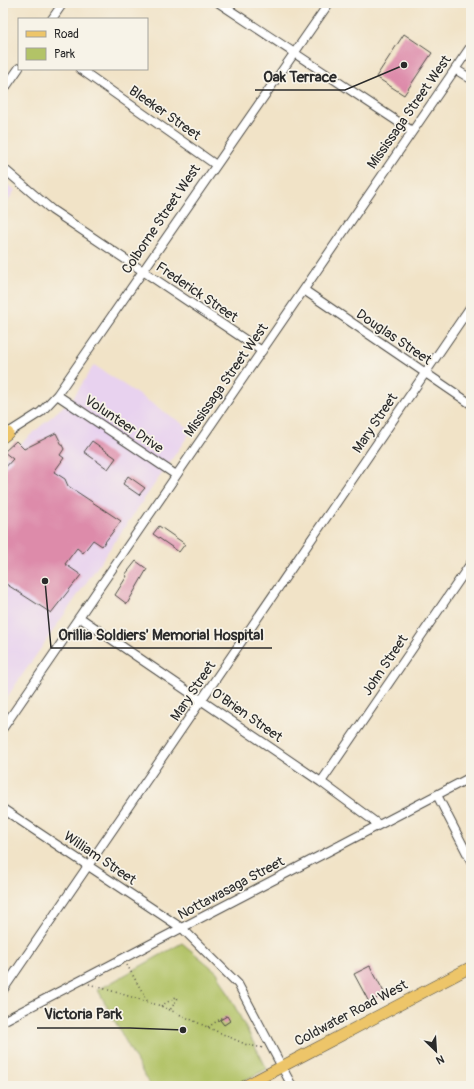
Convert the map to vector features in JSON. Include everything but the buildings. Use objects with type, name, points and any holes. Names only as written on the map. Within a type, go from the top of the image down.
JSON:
[{"type":"main road","name":"Coldwater Road West","points":[[245,1086],[471,967]]},
{"type":"street","points":[[53,18],[63,3]]},
{"type":"street","points":[[219,3],[412,131]]},
{"type":"street","name":"Colborne Street West","points":[[5,433],[42,412],[57,395],[329,3]]},
{"type":"street","name":"Mississaga Street West","points":[[4,725],[471,46]]},
{"type":"street","points":[[3,91],[18,69]]},
{"type":"street","points":[[455,69],[471,79]]},
{"type":"street","name":"Bleeker Street","points":[[81,70],[216,165]]},
{"type":"street","name":"Frederick Street","points":[[3,168],[52,210],[262,351]]},
{"type":"street","name":"Douglas Street","points":[[304,290],[471,404]]},
{"type":"street","name":"Mary Street","points":[[3,990],[203,700],[471,306]]},
{"type":"street","name":"Volunteer Drive","points":[[57,395],[176,475]]},
{"type":"street","name":"John Street","points":[[321,782],[471,563]]},
{"type":"street","name":"O'Brien Street","points":[[79,617],[203,700],[321,782],[378,824]]},
{"type":"street","name":"Nottawasaga Street","points":[[3,1021],[182,929],[378,824],[471,777]]},
{"type":"street","points":[[437,795],[471,861]]},
{"type":"street","name":"William Street","points":[[3,809],[182,929],[238,984],[292,1086]]},
{"type":"path","points":[[124,959],[148,1002]]},
{"type":"path","points":[[81,981],[161,1006],[247,1045],[273,1050]]},
{"type":"path","points":[[161,1006],[176,997],[178,998],[170,1010]]},
{"type":"path","points":[[207,1027],[228,1014]]},
{"type":"shaded area","points":[[3,182],[15,190],[3,209]]},
{"type":"shaded area","points":[[94,365],[192,430],[3,703],[3,459],[73,398]]},
{"type":"green space","points":[[182,943],[217,972],[267,1069],[233,1086],[150,1086],[98,990]]},
{"type":"place","name":"Oak Terrace","points":[[404,65]]},
{"type":"place","name":"Orillia Soldiers' Memorial Hospital","points":[[45,581]]},
{"type":"place","name":"Victoria Park","points":[[183,1030]]}]
